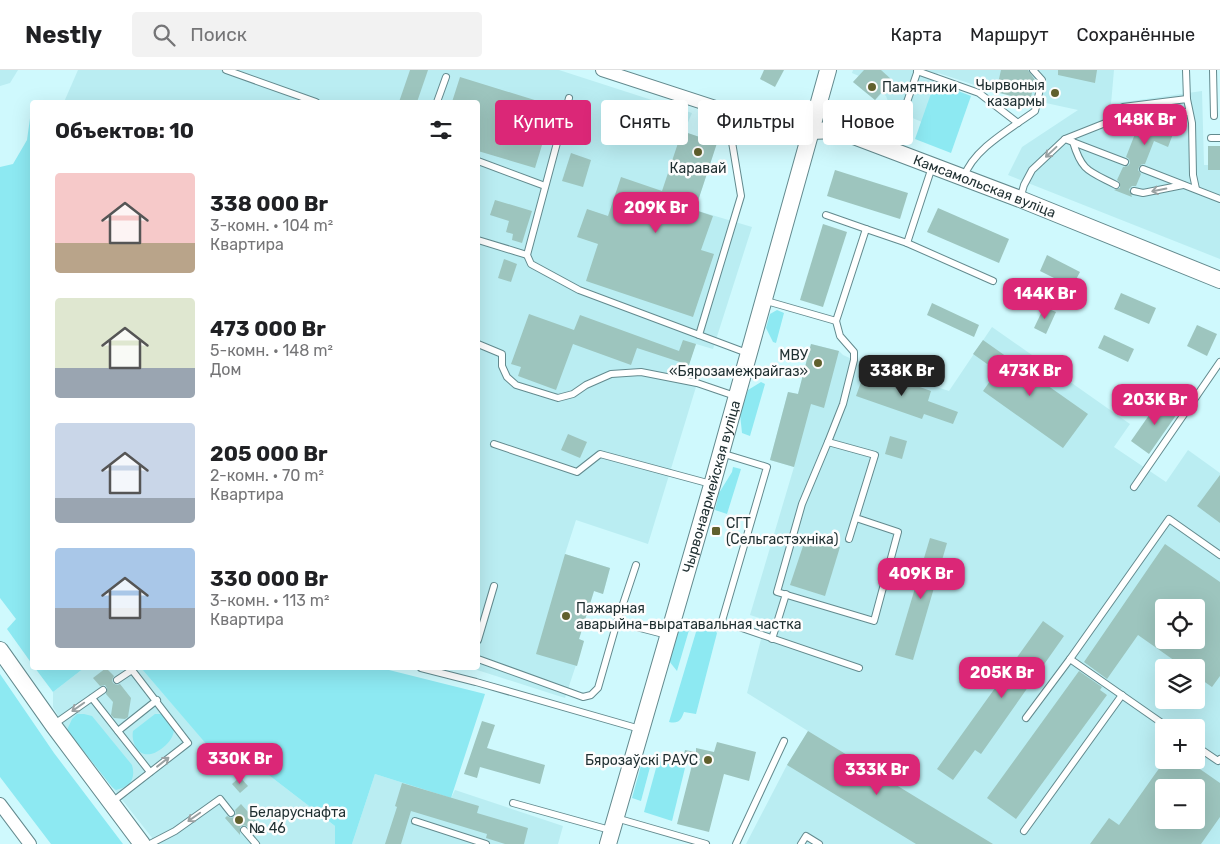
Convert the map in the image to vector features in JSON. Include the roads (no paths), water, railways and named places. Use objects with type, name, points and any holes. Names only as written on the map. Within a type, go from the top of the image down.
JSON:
[{"type":"main road","name":"Чырвонаармейская вуліца","points":[[813,121],[828,70]]},
{"type":"main road","name":"Камсамольская вуліца","points":[[813,131],[838,130],[1020,199],[1220,280]]},
{"type":"main road","name":"Чырвонаармейская вуліца","points":[[612,831],[667,635],[712,485],[806,145]]},
{"type":"main road","points":[[0,650],[53,725],[142,844]]},
{"type":"street","name":"Камсамольская вуліца","points":[[602,70],[698,101]]},
{"type":"street","points":[[0,804],[30,844]]},
{"type":"lane","points":[[226,70],[310,100]]},
{"type":"lane","points":[[964,178],[969,166],[978,154],[1035,111],[1042,80],[1033,70]]},
{"type":"lane","points":[[1186,70],[1187,98],[1192,124],[1193,175],[1196,190]]},
{"type":"lane","points":[[1213,70],[1214,116]]},
{"type":"lane","points":[[908,100],[918,71],[979,93],[1018,123]]},
{"type":"lane","points":[[439,100],[446,77]]},
{"type":"lane","points":[[569,98],[527,255],[531,264],[579,290],[748,353]]},
{"type":"lane","points":[[1118,118],[1123,107],[1187,98]]},
{"type":"lane","points":[[1163,112],[1189,112]]},
{"type":"lane","points":[[1020,199],[1024,185],[1032,170],[1065,139],[1118,118],[1139,116]]},
{"type":"lane","points":[[1211,138],[1220,138]]},
{"type":"lane","points":[[1065,139],[1124,162]]},
{"type":"lane","points":[[1073,142],[1078,159],[1086,170],[1116,185]]},
{"type":"lane","points":[[700,335],[741,196],[732,145]]},
{"type":"lane","points":[[480,162],[545,186]]},
{"type":"lane","points":[[907,243],[932,166]]},
{"type":"lane","points":[[1143,169],[1220,199]]},
{"type":"lane","points":[[1134,191],[1143,193],[1184,185]]},
{"type":"lane","points":[[826,215],[907,243],[993,281]]},
{"type":"lane","points":[[856,518],[898,532],[874,621],[777,592],[802,504],[844,404],[854,360],[854,352],[840,336],[836,321],[866,229]]},
{"type":"lane","points":[[480,241],[527,255]]},
{"type":"lane","points":[[763,300],[836,321]]},
{"type":"lane","points":[[480,345],[502,354],[502,366],[507,377],[516,385],[558,398],[573,394],[586,385],[611,374],[641,372],[697,382],[736,396]]},
{"type":"lane","points":[[1134,487],[1220,362]]},
{"type":"lane","points":[[828,442],[875,455],[849,539]]},
{"type":"lane","points":[[494,444],[577,472],[600,454],[712,485]]},
{"type":"lane","points":[[721,453],[767,467],[722,621]]},
{"type":"lane","points":[[1026,718],[1169,519],[1220,555]]},
{"type":"lane","points":[[480,660],[583,697],[591,695],[598,688],[636,565]]},
{"type":"lane","points":[[480,633],[494,586]]},
{"type":"lane","points":[[772,639],[786,594]]},
{"type":"lane","points":[[617,622],[667,635]]},
{"type":"lane","points":[[736,626],[859,668]]},
{"type":"lane","points":[[1070,659],[1156,719]]},
{"type":"lane","points":[[111,803],[188,743],[157,700],[132,670],[117,680]]},
{"type":"lane","points":[[429,670],[640,730]]},
{"type":"lane","points":[[53,725],[103,690]]},
{"type":"lane","points":[[1024,831],[1122,695]]},
{"type":"lane","points":[[92,698],[150,772]]},
{"type":"lane","points":[[118,731],[157,700]]},
{"type":"lane","points":[[736,844],[784,740]]},
{"type":"lane","points":[[1205,752],[1219,761]]},
{"type":"lane","points":[[150,844],[174,831],[220,799],[231,813]]},
{"type":"lane","points":[[513,803],[612,831],[706,844]]},
{"type":"lane","points":[[415,821],[486,844]]},
{"type":"lane","points":[[244,830],[256,844]]},
{"type":"lane","points":[[802,844],[806,836],[818,844]]},
{"type":"place","name":"Памятники","points":[[872,87]]},
{"type":"place","name":"Чырвоныя казармы","points":[[1055,93]]},
{"type":"place","name":"Каравай","points":[[698,152]]},
{"type":"place","name":"МВУ «Бярозамежрайгаз»","points":[[818,363]]},
{"type":"place","name":"СГТ (Сельгастэхніка)","points":[[716,531]]},
{"type":"place","name":"Пажарная аварыйна-выратавальная частка","points":[[566,616]]},
{"type":"place","name":"Бярозаўскі РАУС","points":[[708,760]]},
{"type":"place","name":"Беларуснафта № 46","points":[[239,820]]}]
